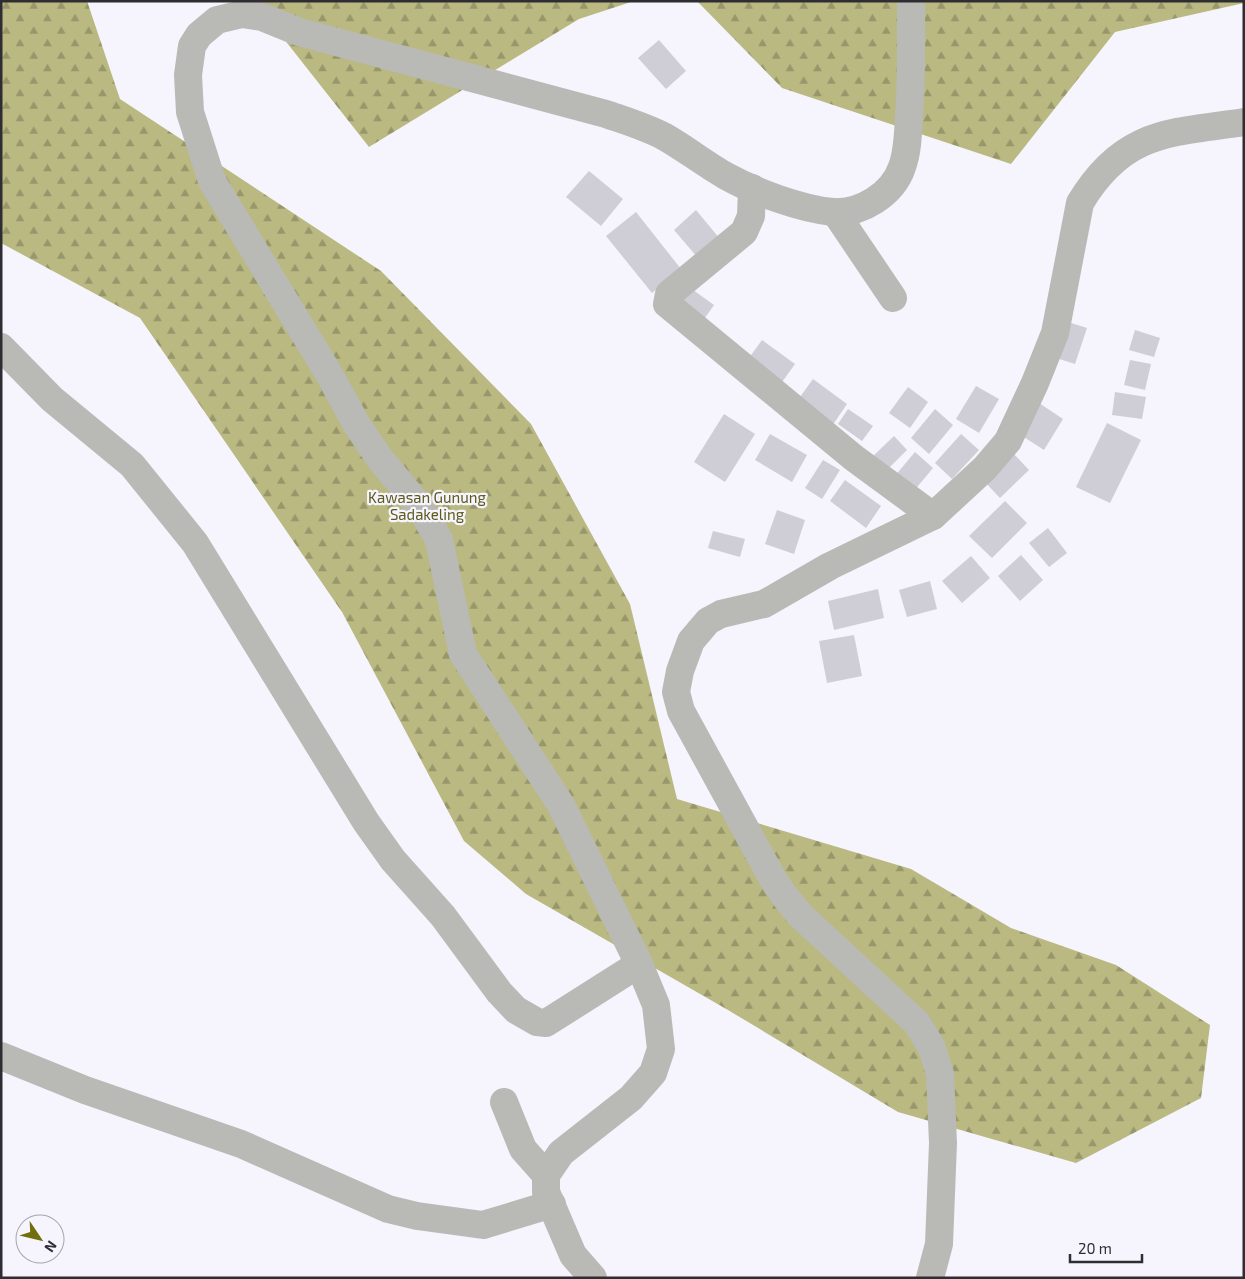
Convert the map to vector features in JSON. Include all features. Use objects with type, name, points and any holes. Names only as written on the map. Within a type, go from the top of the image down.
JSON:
[{"type":"street","points":[[593,1278],[573,1255],[546,1192],[546,1175],[561,1153],[631,1098],[653,1073],[659,1061],[661,1049],[656,1006],[639,964],[560,806],[463,654],[439,540],[420,507],[380,459],[356,425],[329,374],[212,181],[190,112],[188,75],[192,46],[199,35],[217,20],[242,14],[262,17],[299,32],[606,114],[646,128],[728,177],[752,188],[800,205],[835,212],[853,209],[881,196],[890,188],[902,169],[906,153],[911,89],[911,1]]},
{"type":"street","points":[[930,1278],[939,1244],[944,1143],[940,1074],[932,1048],[916,1023],[800,915],[786,898],[681,711],[676,692],[680,672],[691,641],[708,621],[721,614],[764,604],[830,566],[933,516],[985,468],[1008,441],[1035,383],[1055,333],[1080,203],[1101,173],[1122,153],[1136,144],[1174,132],[1244,122]]},
{"type":"street","points":[[752,188],[751,216],[744,232],[669,294],[667,304],[854,458],[933,516]]},
{"type":"street","points":[[835,212],[893,298]]},
{"type":"street","points":[[1,347],[52,399],[132,465],[195,543],[366,822],[393,860],[442,916],[499,992],[516,1010],[537,1022],[546,1023],[639,964]]},
{"type":"street","points":[[1,1056],[85,1090],[241,1144],[388,1209],[417,1216],[483,1225],[552,1204]]},
{"type":"street","points":[[504,1102],[523,1149],[546,1175]]},
{"type":"green space","name":"Kawasan Gunung Sadakeling","points":[[1,1],[87,1],[120,99],[381,271],[531,424],[630,604],[677,799],[911,869],[1011,928],[1116,965],[1210,1025],[1201,1098],[1076,1163],[898,1112],[728,1010],[526,894],[464,841],[342,612],[140,318],[1,243]]},
{"type":"green space","points":[[254,1],[634,1],[579,19],[369,147]]},
{"type":"green space","points":[[697,1],[1244,1],[1244,3],[1115,32],[1011,164],[782,88]]},
{"type":"building","points":[[659,40],[686,71],[666,89],[638,58]]},
{"type":"building","points":[[589,171],[623,199],[601,226],[566,197]]},
{"type":"building","points":[[696,210],[720,239],[698,258],[674,230]]},
{"type":"building","points":[[636,212],[681,269],[652,293],[606,236]]},
{"type":"building","points":[[689,287],[714,305],[700,325],[675,307]]},
{"type":"building","points":[[1065,321],[1087,328],[1075,364],[1053,357]]},
{"type":"building","points":[[1135,330],[1160,338],[1154,357],[1129,350]]},
{"type":"building","points":[[762,340],[795,364],[780,385],[746,362]]},
{"type":"building","points":[[1130,360],[1151,364],[1145,390],[1124,385]]},
{"type":"building","points":[[813,379],[847,404],[830,429],[795,404]]},
{"type":"building","points":[[976,386],[999,399],[979,433],[956,419]]},
{"type":"building","points":[[908,387],[928,402],[910,428],[889,413]]},
{"type":"building","points":[[1115,392],[1146,397],[1142,419],[1112,415]]},
{"type":"building","points":[[1036,401],[1063,419],[1044,450],[1016,432]]},
{"type":"building","points":[[848,409],[873,426],[862,441],[838,424]]},
{"type":"building","points":[[935,409],[953,425],[929,454],[911,438]]},
{"type":"building","points":[[724,414],[755,434],[725,482],[694,462]]},
{"type":"building","points":[[1107,423],[1141,440],[1110,503],[1076,487]]},
{"type":"building","points":[[770,434],[807,455],[792,482],[755,460]]},
{"type":"building","points":[[961,434],[979,450],[952,479],[935,463]]},
{"type":"building","points":[[894,436],[907,450],[884,473],[870,459]]},
{"type":"building","points":[[915,452],[933,468],[913,492],[894,477]]},
{"type":"building","points":[[1012,452],[1029,470],[1000,498],[983,480]]},
{"type":"building","points":[[823,460],[840,470],[822,499],[805,488]]},
{"type":"building","points":[[845,480],[881,506],[866,528],[830,501]]},
{"type":"building","points":[[1005,501],[1027,523],[992,558],[969,536]]},
{"type":"building","points":[[777,510],[805,520],[794,554],[765,544]]},
{"type":"building","points":[[1048,528],[1067,553],[1049,567],[1029,543]]},
{"type":"building","points":[[713,531],[745,539],[740,557],[708,548]]},
{"type":"building","points":[[1021,555],[1043,580],[1020,601],[998,576]]},
{"type":"building","points":[[971,556],[990,578],[962,603],[942,581]]},
{"type":"building","points":[[930,581],[937,609],[907,617],[899,590]]},
{"type":"building","points":[[878,589],[884,618],[834,630],[828,601]]},
{"type":"building","points":[[854,635],[862,676],[827,683],[819,641]]}]
